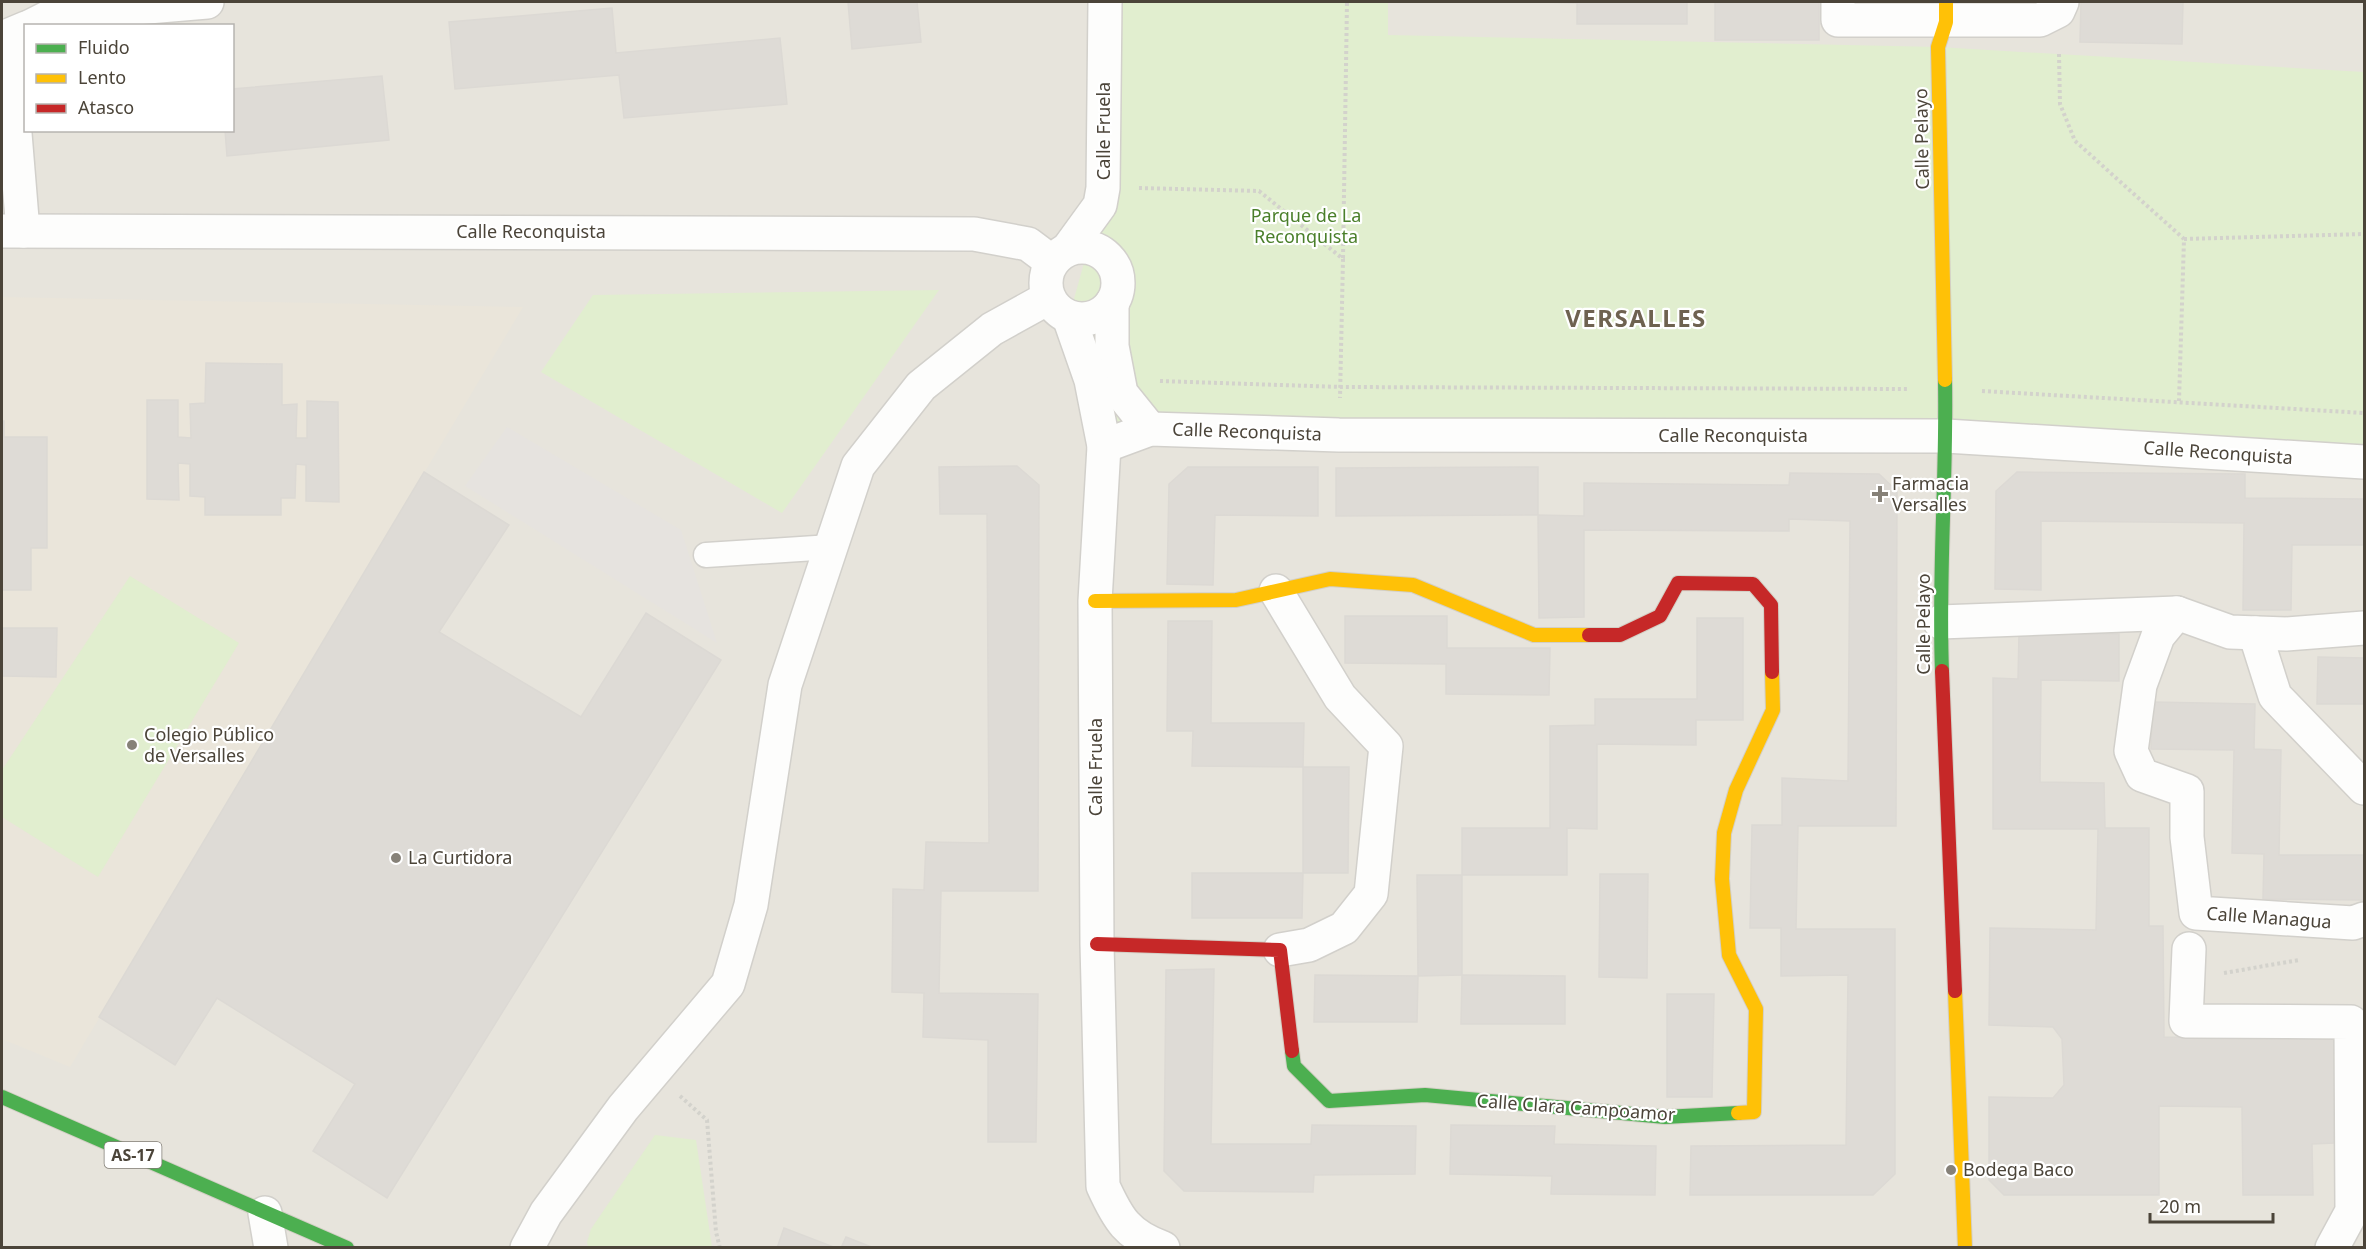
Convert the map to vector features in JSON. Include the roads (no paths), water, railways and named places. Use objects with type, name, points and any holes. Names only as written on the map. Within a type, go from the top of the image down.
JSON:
[{"type":"street","points":[[34,24],[53,15],[207,2]]},
{"type":"street","name":"Calle Fruela","points":[[1060,256],[1100,206],[1103,188],[1105,2]]},
{"type":"street","points":[[1838,2],[1838,20],[1946,12],[2040,20],[2060,7]]},
{"type":"street","name":"Calle Pelayo","points":[[1946,12],[1938,47],[1946,436],[1940,622],[1965,1248]]},
{"type":"street","points":[[12,231],[7,36],[24,29]]},
{"type":"street","name":"Calle Reconquista","points":[[12,231],[974,234],[1028,244],[1060,256]]},
{"type":"street","points":[[1058,307],[1045,284],[1048,270],[1060,256],[1084,247],[1098,251],[1110,260],[1117,274],[1118,289],[1112,303],[1112,346],[1121,393],[1150,429]]},
{"type":"street","points":[[527,1248],[546,1214],[623,1108],[728,984],[751,905],[785,684],[858,466],[921,386],[992,329],[1058,307],[1093,318],[1112,303]]},
{"type":"street","name":"Calle Fruela","points":[[1058,307],[1091,380],[1104,446],[1095,601],[1097,944],[1102,1186],[1115,1233]]},
{"type":"street","name":"Calle Reconquista","points":[[1104,446],[1150,429],[1340,435],[1946,436],[2364,462]]},
{"type":"street","name":"Calle Clara Campoamor","points":[[1095,601],[1236,600],[1330,579],[1413,585],[1534,635],[1620,635],[1660,616],[1678,583],[1753,584],[1771,605],[1773,710],[1736,790],[1724,833],[1722,879],[1729,955],[1756,1009],[1754,1112],[1665,1117],[1425,1095],[1329,1101],[1294,1066],[1280,950]]},
{"type":"street","points":[[1097,944],[1280,950],[1309,945],[1344,928],[1371,894],[1386,746],[1340,697],[1276,591]]},
{"type":"street","points":[[1940,622],[2177,613],[2229,632],[2286,634],[2364,628]]},
{"type":"street","name":"Calle Managua","points":[[2177,613],[2158,636],[2140,686],[2131,751],[2142,775],[2187,791],[2187,837],[2196,914],[2353,923],[2364,919]]},
{"type":"street","points":[[2255,633],[2275,696],[2364,788]]},
{"type":"street","points":[[2188,963],[2186,1021],[2351,1022],[2352,1210],[2332,1248]]},
{"type":"street","name":"AS-17","points":[[2,1097],[347,1248]]},
{"type":"street","points":[[265,1213],[271,1248]]},
{"type":"street","points":[[1115,1233],[1163,1248]]},
{"type":"lane","points":[[706,555],[831,547]]},
{"type":"place","name":"Farmacia Versalles","points":[[1880,494]]},
{"type":"place","name":"Colegio Público de Versalles","points":[[132,745]]},
{"type":"place","name":"La Curtidora","points":[[396,858]]},
{"type":"place","name":"Bodega Baco","points":[[1951,1170]]},
{"type":"district","name":"VERSALLES","points":[[1636,319]]},
{"type":"park label","name":"Parque de La Reconquista","points":[[1306,226]]}]
